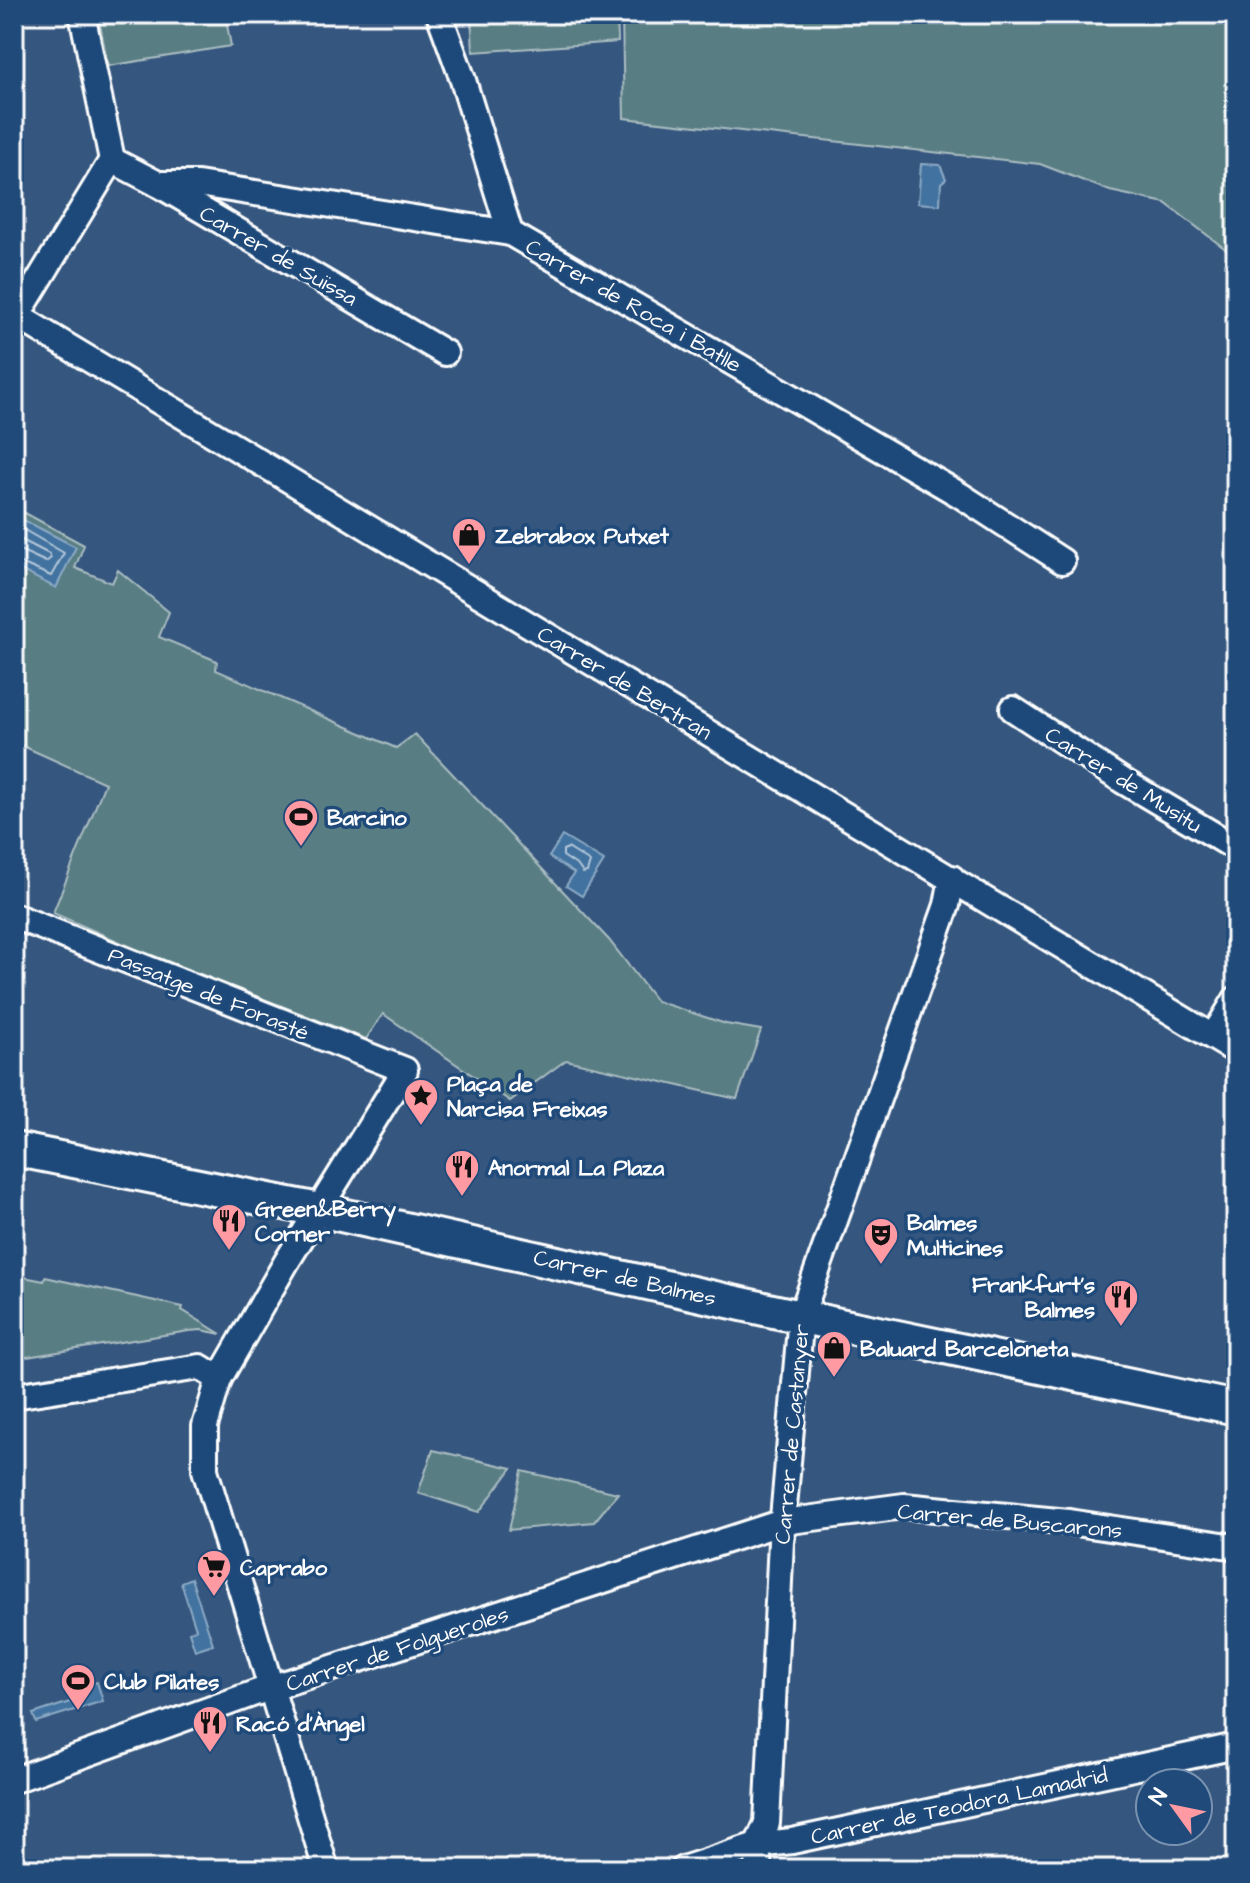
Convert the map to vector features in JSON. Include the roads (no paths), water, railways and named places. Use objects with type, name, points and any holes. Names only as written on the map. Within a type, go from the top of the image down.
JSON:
[{"type":"main road","name":"Carrer de Balmes","points":[[14,1149],[319,1210],[1236,1408]]},
{"type":"street","points":[[16,315],[112,160],[82,14]]},
{"type":"street","points":[[439,14],[462,77],[510,233]]},
{"type":"street","name":"Carrer de Suïssa","points":[[112,160],[445,353]]},
{"type":"street","name":"Carrer de Roca i Batlle","points":[[158,184],[198,184],[510,233],[960,495],[1062,561]]},
{"type":"street","name":"Carrer de Bertran","points":[[16,315],[1236,1051]]},
{"type":"street","name":"Carrer de Musitu","points":[[1013,709],[1123,781],[1236,848]]},
{"type":"street","name":"Carrer de Castanyer","points":[[758,1857],[767,1823],[783,1522],[801,1316],[947,905],[952,878]]},
{"type":"street","name":"Passatge de Forasté","points":[[14,916],[405,1070],[319,1210]]},
{"type":"street","points":[[1213,1037],[1236,999]]},
{"type":"street","points":[[319,1210],[219,1379],[205,1426],[205,1470],[326,1869]]},
{"type":"street","points":[[14,1396],[200,1367],[219,1379]]},
{"type":"street","name":"Carrer de Buscarons","points":[[783,1522],[904,1506],[1069,1522],[1236,1547]]},
{"type":"street","name":"Carrer de Folgueroles","points":[[14,1780],[255,1693],[783,1522]]},
{"type":"street","name":"Carrer de Teodora Lamadrid","points":[[683,1869],[758,1857],[792,1841],[1236,1746]]},
{"type":"water","points":[[921,164],[940,165],[946,179],[941,183],[940,205],[918,203]]},
{"type":"water","points":[[14,515],[76,547],[56,588],[14,567]]},
{"type":"water","points":[[562,836],[604,861],[582,896],[566,886],[574,873],[549,857]]},
{"type":"water","points":[[191,1578],[213,1644],[195,1650],[189,1632],[196,1629],[181,1582]]},
{"type":"water","points":[[97,1682],[103,1701],[36,1722],[33,1714],[79,1699],[77,1689]]},
{"type":"place","name":"Zebrabox Putxet","points":[[469,566]]},
{"type":"place","name":"Barcino","points":[[301,848]]},
{"type":"place","name":"Plaça de Narcisa Freixas","points":[[421,1127]]},
{"type":"place","name":"Anormal La Plaza","points":[[462,1198]]},
{"type":"place","name":"Green&Berry Corner","points":[[229,1252]]},
{"type":"place","name":"Balmes Multicines","points":[[881,1266]]},
{"type":"place","name":"Frankfurt's Balmes","points":[[1121,1328]]},
{"type":"place","name":"Baluard Barceloneta","points":[[834,1379]]},
{"type":"place","name":"Caprabo","points":[[214,1598]]},
{"type":"place","name":"Club Pilates","points":[[78,1712]]},
{"type":"place","name":"Racó d'Àngel","points":[[210,1754]]}]
